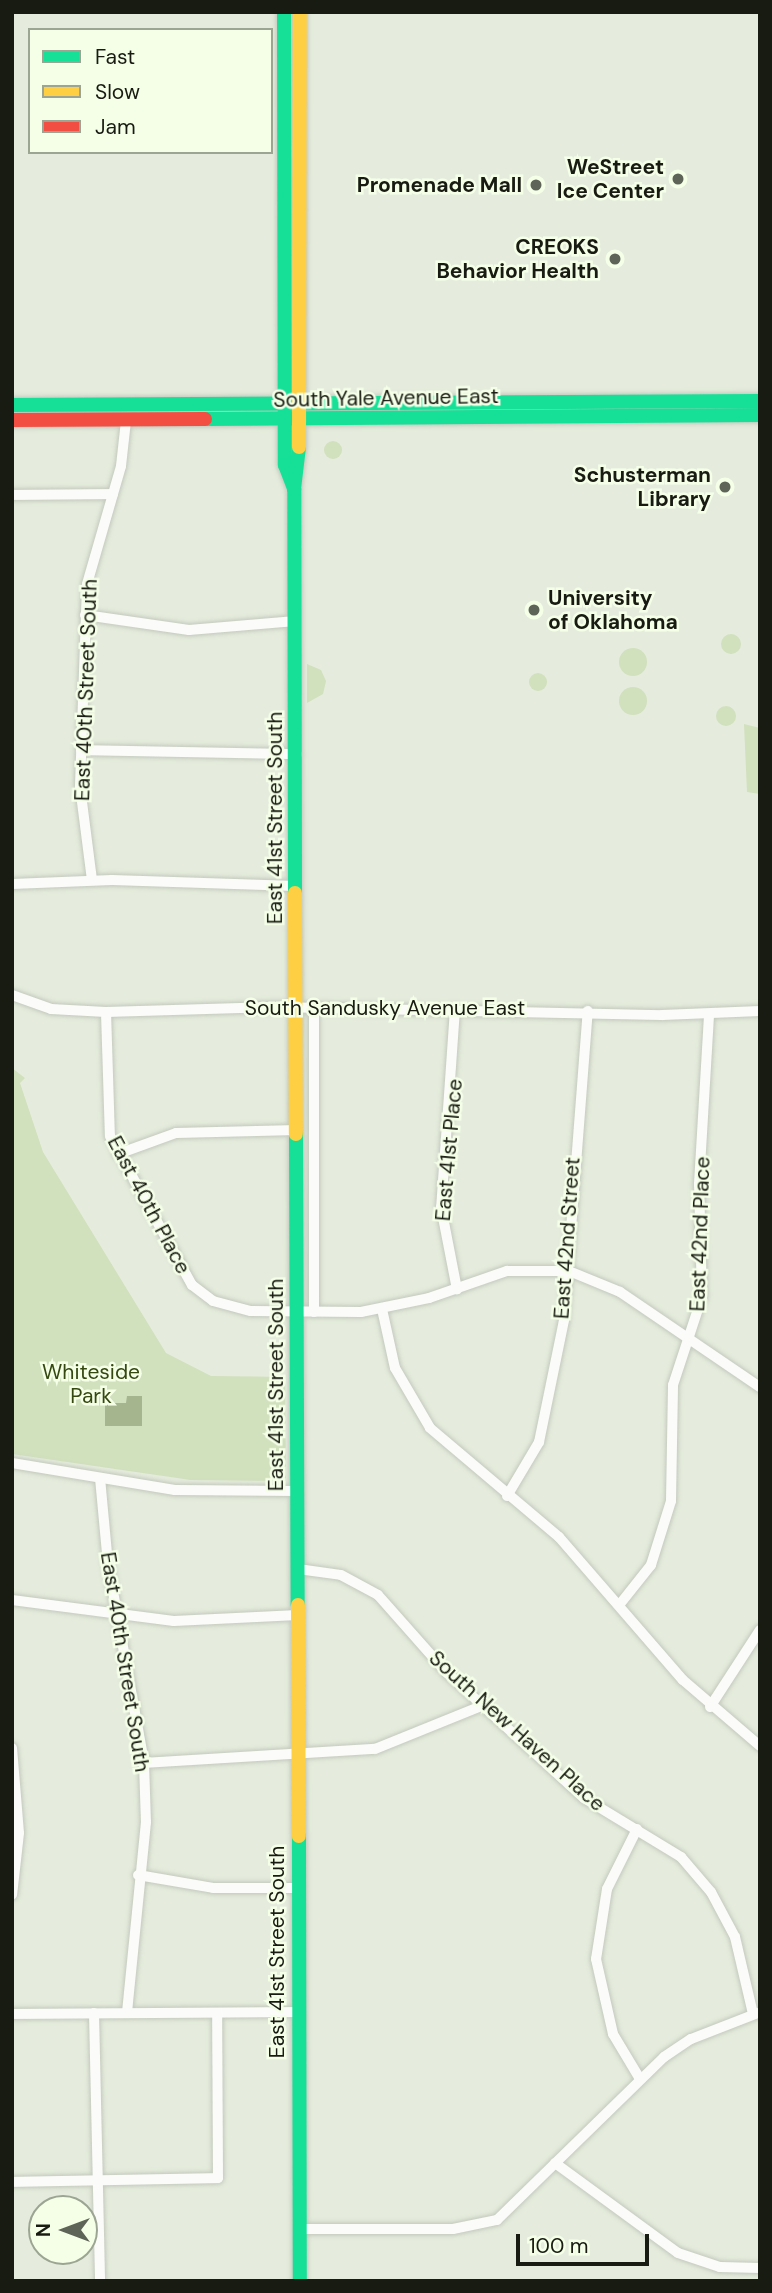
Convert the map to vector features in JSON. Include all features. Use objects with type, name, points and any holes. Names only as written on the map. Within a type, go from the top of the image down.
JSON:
[{"type":"main road","name":"East 41st Street South","points":[[284,12],[285,466],[293,489]]},
{"type":"main road","name":"East 41st Street South","points":[[300,12],[301,421],[293,489],[297,754],[300,2281]]},
{"type":"main road","points":[[285,155],[300,154]]},
{"type":"main road","name":"South Yale Avenue East","points":[[12,405],[760,401]]},
{"type":"main road","points":[[503,417],[525,402]]},
{"type":"main road","name":"South Yale Avenue East","points":[[12,420],[301,421],[760,415]]},
{"type":"street","name":"East 40th Street South","points":[[92,880],[81,750],[85,615],[91,563],[113,494],[126,421]]},
{"type":"street","points":[[12,495],[113,494]]},
{"type":"street","points":[[85,615],[189,630],[296,621]]},
{"type":"street","points":[[81,750],[297,754]]},
{"type":"street","points":[[12,884],[92,880],[296,887]]},
{"type":"street","name":"South Sandusky Avenue East","points":[[12,995],[51,1009],[106,1012],[455,1009],[709,1014],[760,1011]]},
{"type":"street","name":"East 41st Place","points":[[455,1009],[441,1207],[457,1289]]},
{"type":"street","name":"East 41st Street South","points":[[314,1010],[314,1312]]},
{"type":"street","name":"East 40th Place","points":[[106,1012],[105,1107],[118,1154],[201,1293],[225,1308],[296,1312],[382,1309],[457,1289],[516,1269],[569,1270]]},
{"type":"street","name":"East 42nd Street","points":[[507,1496],[539,1442],[569,1270],[571,1173],[588,1012]]},
{"type":"street","name":"East 42nd Place","points":[[620,1604],[651,1565],[668,1519],[673,1385],[702,1297],[699,1184],[709,1014]]},
{"type":"street","points":[[118,1154],[176,1133],[297,1130]]},
{"type":"street","points":[[569,1270],[620,1292],[688,1342],[760,1387]]},
{"type":"street","points":[[382,1309],[408,1394],[448,1449],[559,1537],[710,1707],[760,1746]]},
{"type":"street","points":[[12,1464],[175,1490],[297,1491]]},
{"type":"street","name":"East 40th Street South","points":[[100,1478],[117,1615],[144,1762],[146,1822],[138,1875],[127,2013]]},
{"type":"street","name":"South New Haven Place","points":[[298,1569],[360,1583],[484,1705],[584,1798],[681,1857],[711,1892],[735,1937],[757,2013]]},
{"type":"street","points":[[12,1600],[117,1615],[208,1622],[298,1615]]},
{"type":"street","points":[[710,1707],[760,1630]]},
{"type":"street","points":[[144,1762],[375,1749],[484,1705]]},
{"type":"street","points":[[12,1748],[19,1833],[12,1895]]},
{"type":"street","points":[[637,1829],[607,1889],[596,1959],[613,2034],[640,2079]]},
{"type":"street","points":[[138,1875],[213,1888],[298,1888]]},
{"type":"street","points":[[12,2014],[298,2012]]},
{"type":"street","points":[[94,2013],[100,2281]]},
{"type":"street","points":[[12,2182],[96,2178],[218,2178],[217,2013]]},
{"type":"street","points":[[300,2229],[481,2226],[513,2208],[640,2079],[691,2039],[757,2013]]},
{"type":"street","points":[[555,2163],[678,2253],[720,2267],[760,2268]]},
{"type":"green space","points":[[329,441],[337,441],[342,450],[340,457],[329,459],[324,454],[324,446]]},
{"type":"green space","points":[[731,634],[738,637],[741,644],[738,651],[731,654],[724,651],[721,644],[724,637]]},
{"type":"green space","points":[[633,648],[643,652],[647,662],[643,672],[633,676],[623,672],[619,662],[623,652]]},
{"type":"green space","points":[[307,664],[321,670],[326,681],[323,694],[307,703]]},
{"type":"green space","points":[[538,673],[544,676],[547,682],[544,688],[538,691],[532,688],[529,682],[532,676]]},
{"type":"green space","points":[[633,687],[643,691],[647,701],[643,711],[633,715],[623,711],[619,701],[623,691]]},
{"type":"green space","points":[[726,706],[733,709],[736,716],[733,723],[726,726],[719,723],[716,716],[719,709]]},
{"type":"green space","points":[[744,724],[760,728],[760,794],[747,792]]},
{"type":"green space","name":"Whiteside Park","points":[[12,1068],[25,1078],[20,1083],[43,1152],[166,1353],[211,1376],[285,1377],[286,1481],[191,1480],[12,1454]]},
{"type":"shaded area","points":[[127,1396],[142,1396],[142,1426],[105,1426],[105,1403],[126,1403]]},
{"type":"traffic: fast","points":[[284,12],[285,465],[294,489]]},
{"type":"traffic: fast","points":[[12,405],[760,401]]},
{"type":"traffic: fast","points":[[205,419],[760,415]]},
{"type":"traffic: fast","points":[[295,893],[294,489],[299,447]]},
{"type":"traffic: fast","points":[[296,1134],[298,1605]]},
{"type":"traffic: fast","points":[[299,1836],[300,2281]]},
{"type":"traffic: slow","points":[[299,447],[300,12]]},
{"type":"traffic: slow","points":[[295,893],[296,1134]]},
{"type":"traffic: slow","points":[[298,1605],[299,1836]]},
{"type":"traffic: jam","points":[[12,420],[205,419]]},
{"type":"place","name":"WeStreet Ice Center","points":[[678,179]]},
{"type":"place","name":"Promenade Mall","points":[[536,185]]},
{"type":"place","name":"CREOKS Behavior Health","points":[[615,259]]},
{"type":"place","name":"Schusterman Library","points":[[725,487]]},
{"type":"place","name":"University of Oklahoma","points":[[534,610]]}]
